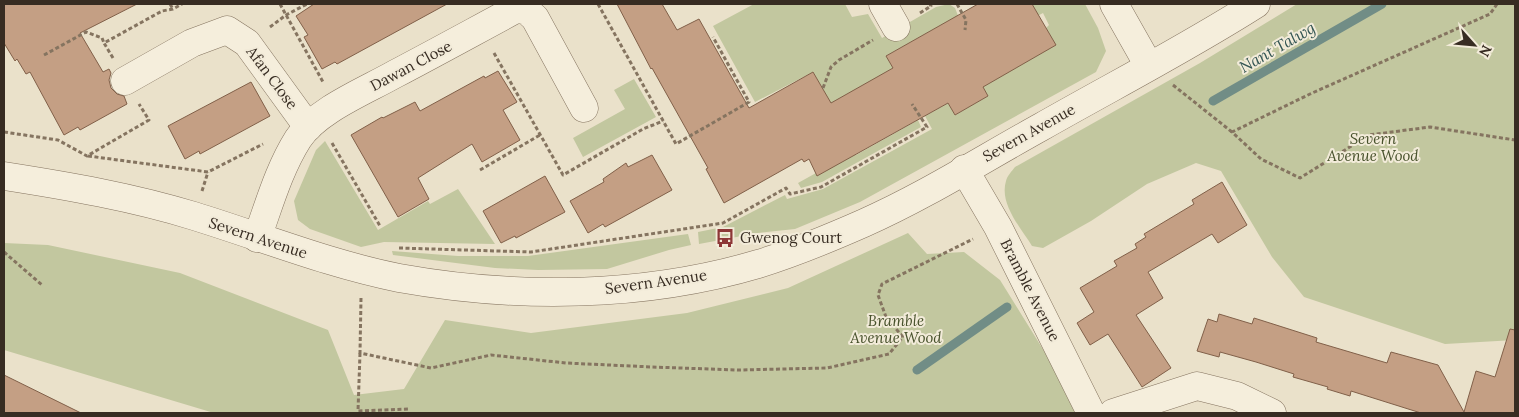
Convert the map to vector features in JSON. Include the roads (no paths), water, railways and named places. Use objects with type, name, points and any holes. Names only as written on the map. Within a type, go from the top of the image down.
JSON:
[{"type":"street","points":[[1114,4],[1150,66]]},
{"type":"street","name":"Severn Avenue","points":[[4,176],[110,194],[194,216],[257,238],[364,270],[433,283],[506,290],[582,291],[628,288],[718,274],[759,263],[866,222],[1150,66],[1256,4]]},
{"type":"street","name":"Dawan Close","points":[[257,238],[287,160],[298,138],[313,123],[338,105],[516,9],[526,10],[535,18],[584,108]]},
{"type":"street","name":"Afan Close","points":[[125,81],[192,43],[227,30],[247,43],[313,123]]},
{"type":"street","name":"Bramble Avenue","points":[[964,169],[998,227],[1091,413]]},
{"type":"street","points":[[1113,413],[1198,386],[1237,396],[1272,413]]},
{"type":"waterway","name":"Nant Talwg","points":[[1213,101],[1382,4]]},
{"type":"waterway","name":"Nant Talwg","points":[[917,370],[1007,307]]},
{"type":"place","name":"Gwenog Court","points":[[725,238]]},
{"type":"park label","name":"Severn Avenue Wood","points":[[1373,148]]},
{"type":"park label","name":"Bramble Avenue Wood","points":[[896,330]]}]
